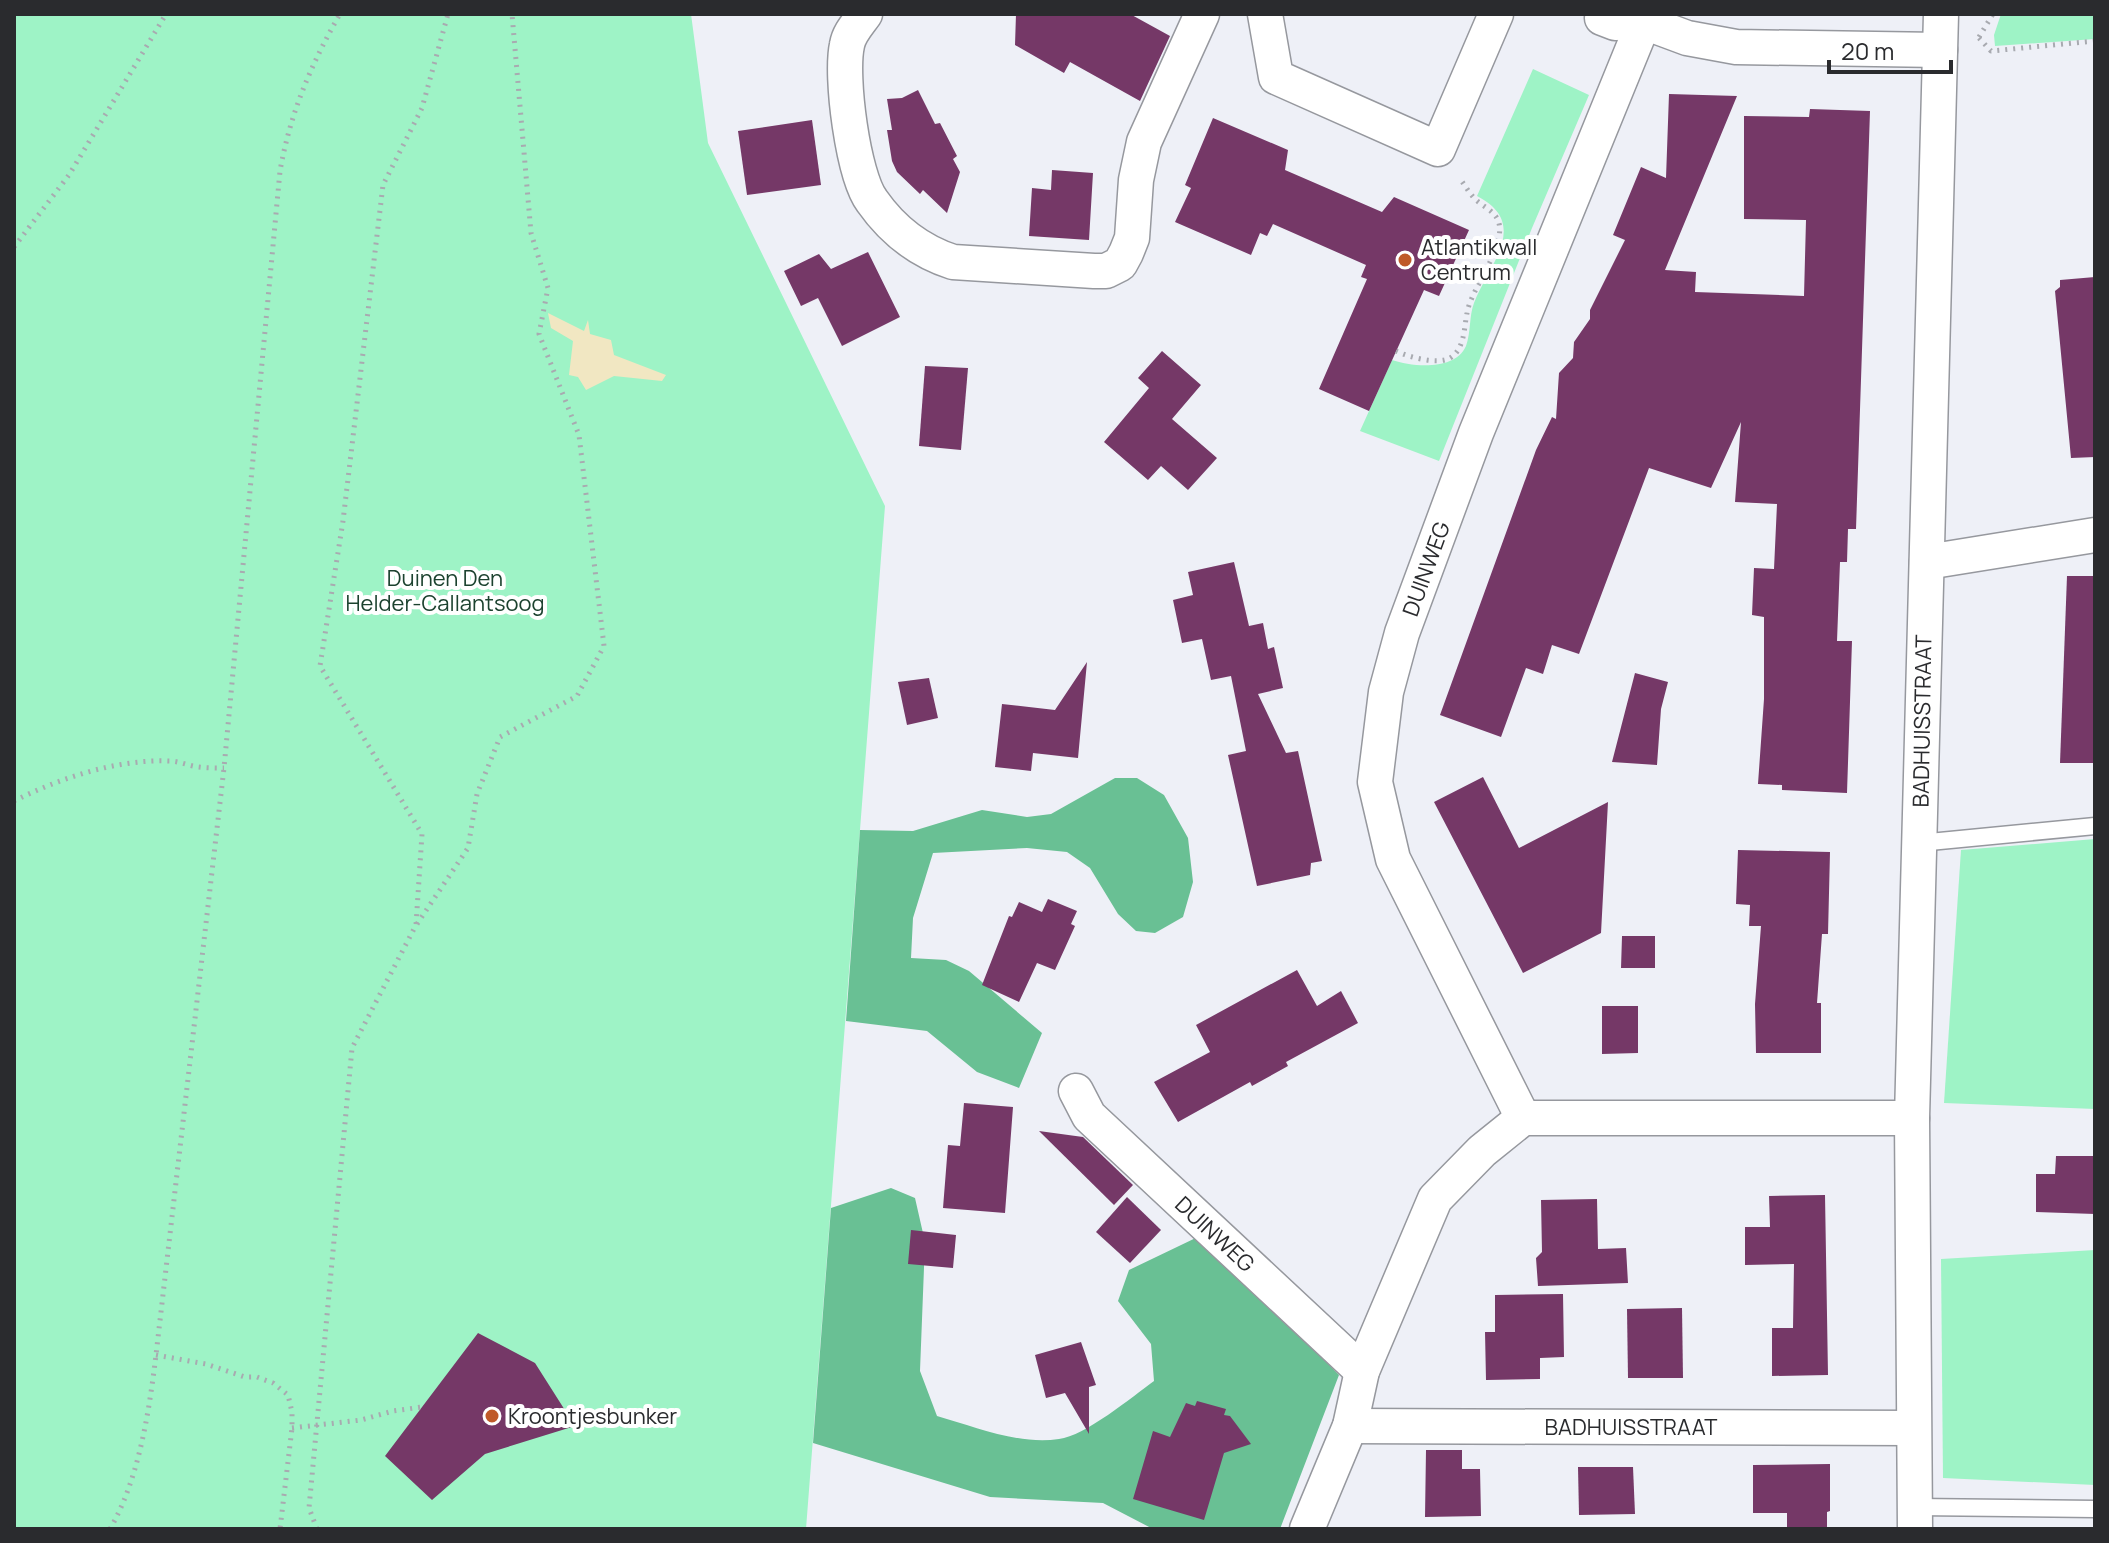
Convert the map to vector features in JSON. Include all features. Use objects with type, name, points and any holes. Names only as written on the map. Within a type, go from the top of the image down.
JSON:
[{"type":"street","points":[[865,14],[847,43],[844,62],[849,116],[857,167],[870,199],[893,226],[912,244],[933,256],[953,262],[1106,271],[1120,264],[1132,238],[1136,180],[1144,142],[1202,14]]},
{"type":"street","points":[[1265,14],[1276,77],[1438,149],[1496,14]]},
{"type":"street","name":"BADHUISSTRAAT","points":[[1915,1518],[1912,1118],[1941,14]]},
{"type":"street","points":[[1602,18],[1615,23],[1643,17],[1687,38],[1736,47],[1940,50]]},
{"type":"street","name":"DUINWEG","points":[[1523,1118],[1393,859],[1375,782],[1386,692],[1402,633],[1476,433],[1643,17]]},
{"type":"street","points":[[1927,562],[2095,535]]},
{"type":"street","name":"DUINWEG","points":[[1076,1091],[1089,1116],[1362,1371]]},
{"type":"street","points":[[1307,1529],[1350,1426],[1362,1371],[1435,1199],[1482,1151],[1523,1118],[1912,1118]]},
{"type":"street","name":"BADHUISSTRAAT","points":[[1350,1426],[1912,1428]]},
{"type":"lane","points":[[1919,843],[2095,826]]},
{"type":"lane","points":[[1915,1518],[2095,1509]]},
{"type":"path","points":[[14,247],[69,175],[166,14]]},
{"type":"path","points":[[110,1529],[148,1421],[224,768],[280,171],[295,107],[318,52],[340,14]]},
{"type":"path","points":[[416,925],[422,834],[320,666],[343,521],[383,185],[422,108],[448,14]]},
{"type":"path","points":[[317,1529],[309,1508],[352,1048],[416,925],[468,848],[477,794],[500,737],[577,696],[604,646],[579,435],[539,334],[548,288],[531,233],[512,14]]},
{"type":"path","points":[[1979,38],[1991,51],[2095,41]]},
{"type":"path","points":[[1396,351],[1415,358],[1438,360],[1450,358],[1460,347],[1470,299],[1486,270],[1499,232],[1498,220],[1476,200],[1438,149]]},
{"type":"path","points":[[14,801],[107,767],[138,762],[172,761],[198,767],[224,768]]},
{"type":"path","points":[[156,1355],[206,1364],[245,1377],[257,1377],[273,1383],[288,1395],[292,1428],[280,1529]]},
{"type":"path","points":[[292,1428],[361,1420],[422,1407]]},
{"type":"green space","name":"Duinen Den Helder-Callantsoog","points":[[14,14],[691,14],[708,143],[885,506],[806,1529],[14,1529]]},
{"type":"green space","points":[[2001,14],[2095,14],[2095,39],[1995,46],[1994,35]]},
{"type":"green space","points":[[1533,69],[1589,95],[1439,461],[1360,431],[1392,360],[1433,365],[1453,360],[1466,346],[1474,303],[1496,259],[1504,232],[1501,219],[1493,207],[1477,196]]},
{"type":"green space","points":[[1115,778],[1137,778],[1164,795],[1188,838],[1193,882],[1183,917],[1155,933],[1136,931],[1118,914],[1090,868],[1067,852],[1027,848],[933,853],[913,918],[911,958],[946,960],[969,971],[1042,1033],[1019,1088],[977,1072],[927,1031],[846,1021],[860,830],[913,831],[982,810],[1027,817],[1051,814]]},
{"type":"green space","points":[[2095,839],[2095,1109],[1944,1103],[1961,850]]},
{"type":"green space","points":[[891,1188],[915,1198],[925,1242],[920,1371],[937,1416],[1013,1437],[1044,1440],[1070,1436],[1108,1415],[1154,1381],[1151,1344],[1118,1301],[1129,1270],[1204,1234],[1339,1375],[1280,1529],[1153,1529],[1103,1503],[990,1497],[813,1443],[831,1208]]},
{"type":"green space","points":[[2095,1250],[2095,1485],[1943,1478],[1941,1259]]},
{"type":"sand","points":[[548,313],[584,331],[588,320],[590,334],[611,340],[614,355],[666,375],[662,381],[614,376],[586,390],[578,377],[569,375],[573,341],[551,328]]},
{"type":"building","points":[[1016,14],[1130,14],[1170,36],[1140,101],[1070,62],[1064,73],[1015,45]]},
{"type":"building","points":[[918,90],[935,124],[940,123],[957,156],[953,159],[960,172],[947,213],[923,190],[920,194],[897,172],[892,161],[887,130],[892,130],[887,99],[902,98]]},
{"type":"building","points":[[1669,94],[1737,96],[1665,270],[1696,272],[1695,292],[1804,296],[1806,220],[1744,219],[1744,116],[1809,117],[1810,109],[1870,111],[1856,529],[1848,529],[1847,562],[1840,562],[1837,641],[1852,641],[1847,793],[1782,790],[1782,785],[1758,784],[1764,699],[1764,617],[1752,615],[1754,568],[1774,569],[1777,504],[1735,502],[1741,422],[1711,488],[1649,468],[1579,654],[1552,645],[1543,674],[1526,668],[1501,737],[1440,715],[1536,450],[1552,417],[1556,419],[1559,373],[1573,358],[1574,342],[1590,319],[1590,310],[1625,240],[1613,235],[1641,167],[1666,178]]},
{"type":"building","name":"Atlantikwall Centrum","points":[[1213,118],[1288,150],[1285,170],[1382,212],[1394,197],[1469,230],[1439,296],[1424,290],[1369,411],[1319,389],[1367,279],[1361,277],[1366,265],[1273,224],[1267,236],[1260,233],[1251,255],[1175,222],[1191,188],[1185,185]]},
{"type":"building","points":[[812,120],[821,185],[747,195],[738,131]]},
{"type":"building","points":[[1052,170],[1093,173],[1089,240],[1029,236],[1032,188],[1051,190]]},
{"type":"building","points":[[868,252],[900,317],[842,346],[818,298],[801,306],[784,271],[819,254],[831,269]]},
{"type":"building","points":[[2095,277],[2095,457],[2071,458],[2055,291],[2060,287],[2060,280]]},
{"type":"building","points":[[1162,351],[1201,385],[1172,419],[1217,458],[1188,490],[1161,466],[1148,480],[1104,442],[1149,388],[1138,378]]},
{"type":"building","points":[[925,366],[968,368],[961,450],[919,446]]},
{"type":"building","points":[[1234,562],[1249,626],[1263,623],[1268,649],[1274,647],[1283,688],[1258,694],[1286,753],[1298,751],[1322,861],[1311,863],[1310,875],[1257,886],[1228,755],[1246,751],[1231,676],[1211,680],[1202,639],[1182,643],[1173,600],[1193,595],[1188,572]]},
{"type":"building","points":[[2067,576],[2095,576],[2095,763],[2060,763]]},
{"type":"building","points":[[1087,662],[1078,758],[1033,753],[1031,771],[995,767],[1002,704],[1055,710]]},
{"type":"building","points":[[1635,673],[1668,682],[1661,709],[1657,765],[1612,762]]},
{"type":"building","points":[[929,678],[938,718],[907,725],[898,682]]},
{"type":"building","points":[[1483,777],[1519,848],[1608,802],[1601,933],[1523,973],[1434,802]]},
{"type":"building","points":[[1738,850],[1830,852],[1828,934],[1822,934],[1817,1003],[1821,1003],[1821,1053],[1756,1053],[1755,1004],[1761,926],[1749,926],[1750,905],[1736,904]]},
{"type":"building","points":[[1048,899],[1077,911],[1071,924],[1075,926],[1055,970],[1037,963],[1019,1002],[982,985],[1009,916],[1012,917],[1019,902],[1042,912]]},
{"type":"building","points":[[1622,936],[1655,936],[1655,968],[1621,968]]},
{"type":"building","points":[[1297,970],[1317,1006],[1341,991],[1358,1023],[1286,1062],[1288,1066],[1252,1086],[1250,1082],[1178,1122],[1154,1082],[1210,1052],[1196,1025]]},
{"type":"building","points":[[1602,1006],[1638,1006],[1638,1053],[1602,1054]]},
{"type":"building","points":[[964,1103],[1013,1107],[1005,1213],[943,1208],[948,1145],[960,1146]]},
{"type":"building","points":[[1039,1131],[1083,1137],[1133,1185],[1114,1205]]},
{"type":"building","points":[[2056,1156],[2095,1156],[2095,1214],[2036,1212],[2036,1174],[2055,1174]]},
{"type":"building","points":[[1825,1195],[1828,1375],[1772,1376],[1772,1328],[1793,1328],[1794,1264],[1745,1265],[1745,1227],[1770,1227],[1769,1196]]},
{"type":"building","points":[[1127,1197],[1161,1230],[1130,1263],[1096,1232]]},
{"type":"building","points":[[1597,1199],[1598,1249],[1626,1248],[1628,1283],[1538,1286],[1536,1258],[1542,1252],[1541,1200]]},
{"type":"building","points":[[911,1230],[956,1235],[953,1268],[908,1264]]},
{"type":"building","points":[[1563,1294],[1564,1357],[1540,1358],[1540,1379],[1486,1380],[1485,1332],[1495,1332],[1495,1295]]},
{"type":"building","points":[[1682,1308],[1683,1378],[1628,1378],[1627,1309]]},
{"type":"building","name":"Kroontjesbunker","points":[[478,1333],[535,1363],[575,1426],[485,1454],[432,1500],[385,1456]]},
{"type":"building","points":[[1081,1342],[1096,1385],[1089,1387],[1089,1434],[1065,1393],[1046,1398],[1035,1355]]},
{"type":"building","points":[[1197,1401],[1226,1409],[1224,1415],[1230,1416],[1251,1444],[1224,1453],[1204,1520],[1133,1499],[1153,1431],[1170,1437],[1186,1403],[1195,1406]]},
{"type":"building","points":[[1426,1450],[1462,1450],[1462,1469],[1480,1469],[1481,1516],[1425,1517]]},
{"type":"building","points":[[1830,1464],[1827,1529],[1787,1529],[1787,1513],[1753,1513],[1753,1465]]},
{"type":"building","points":[[1578,1467],[1633,1467],[1635,1514],[1579,1515]]},
{"type":"place","name":"Atlantikwall Centrum","points":[[1405,260]]},
{"type":"place","name":"Kroontjesbunker","points":[[492,1416]]}]
